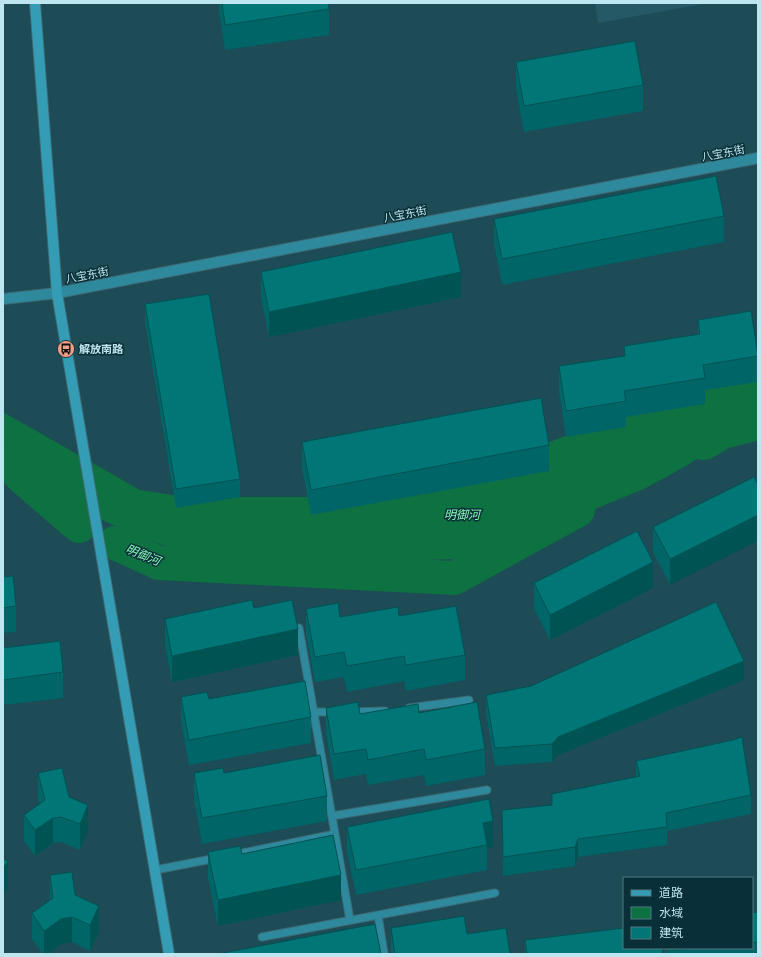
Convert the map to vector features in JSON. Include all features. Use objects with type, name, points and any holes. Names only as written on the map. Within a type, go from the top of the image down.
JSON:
[{"type":"main road","points":[[35,3],[57,293],[169,954]]},
{"type":"street","name":"八宝东街","points":[[3,299],[57,293],[758,158]]},
{"type":"lane","points":[[299,628],[314,712],[318,762],[332,816],[350,920]]},
{"type":"lane","points":[[398,710],[469,700]]},
{"type":"lane","points":[[314,712],[390,711]]},
{"type":"lane","points":[[332,816],[487,790]]},
{"type":"lane","points":[[155,870],[335,834]]},
{"type":"lane","points":[[262,937],[496,893]]},
{"type":"lane","points":[[378,915],[384,954]]},
{"type":"shaded area","points":[[595,3],[709,3],[598,23]]},
{"type":"water","name":"明御河","points":[[758,358],[758,420],[686,466],[644,489],[497,549],[456,559],[309,564],[199,555],[173,549],[141,537],[60,502],[30,482],[3,456],[3,412],[140,490],[187,497],[353,497],[481,468],[594,425]]},
{"type":"building","points":[[222,3],[328,3],[329,9],[225,25]]},
{"type":"building","points":[[635,41],[643,85],[524,106],[516,62]]},
{"type":"building","points":[[716,176],[724,216],[502,259],[494,219]]},
{"type":"building","points":[[452,232],[461,272],[269,312],[261,272]]},
{"type":"building","points":[[209,294],[240,479],[176,489],[145,304]]},
{"type":"building","points":[[751,311],[758,356],[703,365],[705,378],[624,391],[626,401],[566,411],[559,366],[625,356],[624,346],[700,334],[698,320]]},
{"type":"building","points":[[541,398],[549,445],[311,490],[302,442]]},
{"type":"building","points":[[754,477],[758,485],[758,515],[670,559],[653,527]]},
{"type":"building","points":[[637,531],[653,562],[550,615],[534,583]]},
{"type":"building","points":[[13,576],[16,606],[3,608],[3,577]]},
{"type":"building","points":[[252,600],[254,608],[292,600],[298,629],[172,656],[165,619]]},
{"type":"building","points":[[716,602],[744,661],[558,737],[552,744],[495,748],[486,695],[531,686]]},
{"type":"building","points":[[338,603],[340,617],[398,607],[399,616],[456,606],[465,655],[406,665],[404,656],[347,666],[344,652],[315,657],[306,609]]},
{"type":"building","points":[[60,641],[63,672],[3,680],[3,648]]},
{"type":"building","points":[[305,681],[311,717],[189,740],[181,697],[207,692],[209,699]]},
{"type":"building","points":[[358,702],[360,714],[418,704],[419,713],[477,702],[485,749],[426,760],[424,749],[368,760],[366,749],[334,754],[326,708]]},
{"type":"building","points":[[742,737],[751,795],[666,813],[667,827],[578,839],[575,847],[503,857],[502,810],[552,805],[552,794],[640,776],[636,761]]},
{"type":"building","points":[[320,755],[327,796],[202,818],[194,773],[223,768],[224,773]]},
{"type":"building","points":[[62,768],[69,797],[88,805],[80,824],[61,817],[53,818],[35,830],[24,815],[45,800],[38,773]]},
{"type":"building","points":[[489,799],[493,821],[483,823],[487,845],[356,870],[347,827]]},
{"type":"building","points":[[333,835],[341,875],[218,900],[208,852],[240,846],[242,854]]},
{"type":"building","points":[[3,859],[8,861],[3,869]]},
{"type":"building","points":[[72,872],[75,895],[99,906],[90,925],[72,917],[61,919],[44,931],[32,913],[53,898],[50,875]]},
{"type":"building","points":[[758,912],[758,942],[753,943],[753,913]]},
{"type":"building","points":[[464,916],[467,934],[506,928],[510,954],[395,954],[391,928]]},
{"type":"building","points":[[375,924],[381,954],[223,954],[223,953]]},
{"type":"building","points":[[623,928],[623,949],[662,949],[663,954],[527,954],[525,940]]},
{"type":"building","points":[[667,949],[687,949],[667,951]]},
{"type":"waterway","name":"明御河","points":[[704,443],[723,432],[758,423]]},
{"type":"waterway","name":"明御河","points":[[3,457],[22,477],[79,526]]},
{"type":"waterway","name":"明御河","points":[[115,543],[159,563],[454,578],[578,510]]},
{"type":"place","name":"解放南路","points":[[66,349]]}]
